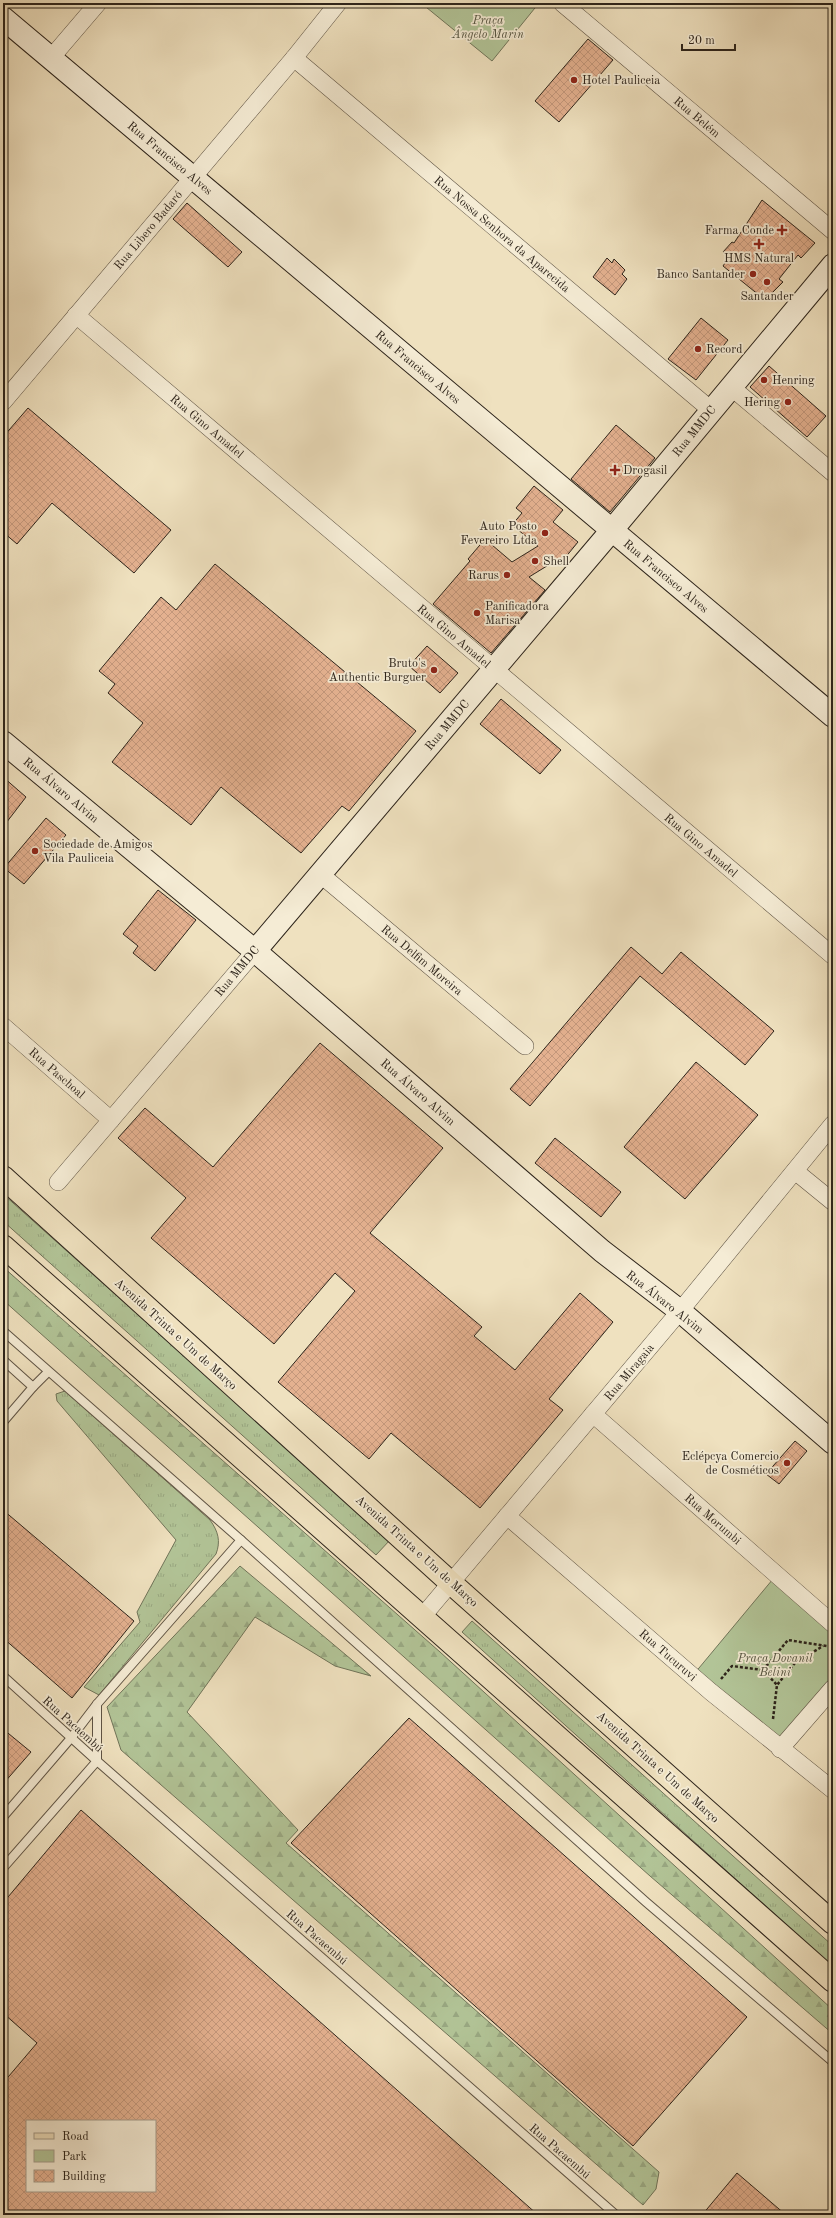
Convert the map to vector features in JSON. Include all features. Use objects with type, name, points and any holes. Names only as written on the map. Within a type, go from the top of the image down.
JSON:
[{"type":"main road","name":"Avenida Trinta e Um de Março","points":[[3,1177],[451,1583],[833,1923]]},
{"type":"main road","points":[[3,1246],[833,1981]]},
{"type":"street","points":[[51,58],[98,3]]},
{"type":"street","name":"Rua Libero Badaró","points":[[3,402],[294,58],[338,3]]},
{"type":"street","name":"Rua Belém","points":[[562,3],[833,231]]},
{"type":"street","name":"Rua Francisco Alves","points":[[3,18],[833,716]]},
{"type":"street","name":"Rua Nossa Senhora da Aparecida","points":[[294,58],[711,410]]},
{"type":"street","name":"Rua MMDC","points":[[58,1182],[494,670],[833,265]]},
{"type":"street","name":"Rua Gino Amadel","points":[[76,315],[833,956]]},
{"type":"street","points":[[731,387],[833,473]]},
{"type":"street","name":"Rua Álvaro Alvim","points":[[3,742],[255,951],[602,1251],[680,1311],[833,1443]]},
{"type":"street","name":"Rua Delfim Moreira","points":[[320,874],[524,1046]]},
{"type":"street","name":"Rua Paschoal","points":[[3,1026],[111,1120]]},
{"type":"street","name":"Rua Miragaia","points":[[422,1617],[680,1311],[833,1124]]},
{"type":"street","points":[[795,1170],[833,1202]]},
{"type":"street","name":"Rua Morumbi","points":[[593,1414],[833,1624]]},
{"type":"street","name":"Rua Tucuruvi","points":[[507,1516],[711,1692],[775,1745],[833,1790]]},
{"type":"street","points":[[775,1745],[833,1688]]},
{"type":"lane","points":[[3,1331],[646,1902],[833,2062]]},
{"type":"lane","points":[[3,1360],[33,1387]]},
{"type":"lane","points":[[3,1422],[48,1372]]},
{"type":"lane","points":[[3,1817],[71,1738],[97,1704],[240,1540]]},
{"type":"lane","name":"Rua Pacaembú","points":[[3,1676],[97,1761],[616,2215]]},
{"type":"lane","points":[[3,1868],[97,1761],[97,1704]]},
{"type":"path","points":[[762,1670],[788,1640],[833,1647]]},
{"type":"path","points":[[775,1745],[777,1685],[795,1663],[823,1646]]},
{"type":"path","points":[[711,1692],[732,1666],[762,1670],[777,1685]]},
{"type":"green space","name":"Praça Ângelo Marin","points":[[421,3],[539,3],[492,61]]},
{"type":"green space","points":[[3,1194],[390,1540],[376,1555],[3,1221]]},
{"type":"green space","points":[[3,1267],[440,1652],[833,2010],[833,2034],[650,1876],[3,1300]]},
{"type":"green space","points":[[65,1391],[210,1520],[218,1536],[218,1549],[216,1554],[99,1695],[84,1687],[140,1622],[137,1612],[176,1540],[57,1401],[56,1394]]},
{"type":"green space","points":[[240,1566],[371,1676],[335,1666],[255,1617],[187,1712],[298,1830],[286,1843],[659,2172],[656,2189],[643,2205],[121,1750],[107,1707]]},
{"type":"green space","name":"Praça Dovanil Belini","points":[[773,1579],[833,1630],[833,1684],[780,1745],[694,1674]]},
{"type":"green space","points":[[472,1621],[833,1946],[833,1967],[462,1632]]},
{"type":"building","name":"Hotel Pauliceia","points":[[588,39],[613,60],[559,122],[535,101]]},
{"type":"building","points":[[762,200],[815,243],[801,258],[798,255],[779,279],[783,282],[765,300],[723,266],[729,257],[723,252],[732,242],[734,243]]},
{"type":"building","points":[[187,203],[242,252],[228,267],[173,219]]},
{"type":"building","points":[[607,258],[612,263],[614,259],[625,270],[622,274],[627,279],[615,295],[593,277]]},
{"type":"building","name":"Record","points":[[701,318],[728,340],[696,380],[668,359]]},
{"type":"building","name":"Hering","points":[[769,366],[826,416],[807,437],[750,387]]},
{"type":"building","points":[[28,408],[171,530],[134,573],[52,503],[17,544],[3,532],[3,437]]},
{"type":"building","name":"Drogasil","points":[[616,425],[655,458],[610,512],[571,479]]},
{"type":"building","points":[[534,486],[563,510],[553,522],[578,542],[560,564],[555,561],[529,577],[545,590],[491,653],[433,604],[470,561],[468,559],[485,539],[512,562],[538,546],[512,525],[522,513],[516,508]]},
{"type":"building","points":[[215,564],[416,731],[349,811],[342,806],[301,853],[221,787],[191,825],[112,762],[143,723],[108,693],[115,684],[99,671],[161,597],[176,610]]},
{"type":"building","name":"Bruto's Authentic Burguer","points":[[427,646],[458,673],[440,693],[409,666]]},
{"type":"building","points":[[501,699],[561,750],[540,774],[480,724]]},
{"type":"building","points":[[3,777],[26,797],[3,827]]},
{"type":"building","name":"Sociedade de Amigos Vila Pauliceia","points":[[46,818],[66,835],[24,884],[4,868]]},
{"type":"building","points":[[158,890],[196,920],[155,971],[133,953],[138,946],[123,934]]},
{"type":"building","points":[[631,947],[662,974],[681,952],[774,1031],[745,1065],[640,976],[530,1106],[510,1089]]},
{"type":"building","points":[[320,1043],[443,1148],[370,1233],[482,1327],[474,1336],[515,1370],[580,1293],[613,1322],[549,1399],[563,1410],[480,1508],[391,1433],[369,1459],[278,1382],[355,1291],[335,1273],[274,1344],[151,1238],[186,1198],[118,1138],[145,1108],[213,1167]]},
{"type":"building","points":[[696,1062],[758,1115],[685,1199],[624,1147]]},
{"type":"building","points":[[555,1138],[621,1192],[601,1217],[535,1163]]},
{"type":"building","name":"Eclépcya Comercio de Cosméticos","points":[[795,1441],[807,1451],[779,1484],[766,1474]]},
{"type":"building","points":[[3,1510],[134,1621],[72,1698],[3,1638]]},
{"type":"building","points":[[409,1718],[747,2017],[633,2146],[291,1843]]},
{"type":"building","points":[[3,1729],[31,1752],[3,1784]]},
{"type":"building","points":[[81,1810],[538,2215],[3,2215],[3,2083],[37,2043],[3,2013],[3,1903]]},
{"type":"building","points":[[737,2173],[786,2215],[702,2215]]},
{"type":"place","name":"Hotel Pauliceia","points":[[574,80]]},
{"type":"place","name":"Farma Conde","points":[[782,230]]},
{"type":"place","name":"HMS Natural","points":[[759,244]]},
{"type":"place","name":"Banco Santander","points":[[753,274]]},
{"type":"place","name":"Santander","points":[[767,282]]},
{"type":"place","name":"Record","points":[[698,349]]},
{"type":"place","name":"Henring","points":[[764,380]]},
{"type":"place","name":"Hering","points":[[788,402]]},
{"type":"place","name":"Drogasil","points":[[615,470]]},
{"type":"place","name":"Auto Posto Fevereiro Ltda","points":[[545,533]]},
{"type":"place","name":"Shell","points":[[535,561]]},
{"type":"place","name":"Rarus","points":[[507,575]]},
{"type":"place","name":"Panificadora Marisa","points":[[477,613]]},
{"type":"place","name":"Bruto's Authentic Burguer","points":[[434,670]]},
{"type":"place","name":"Sociedade de Amigos Vila Pauliceia","points":[[35,851]]},
{"type":"place","name":"Eclépcya Comercio de Cosméticos","points":[[787,1463]]}]
